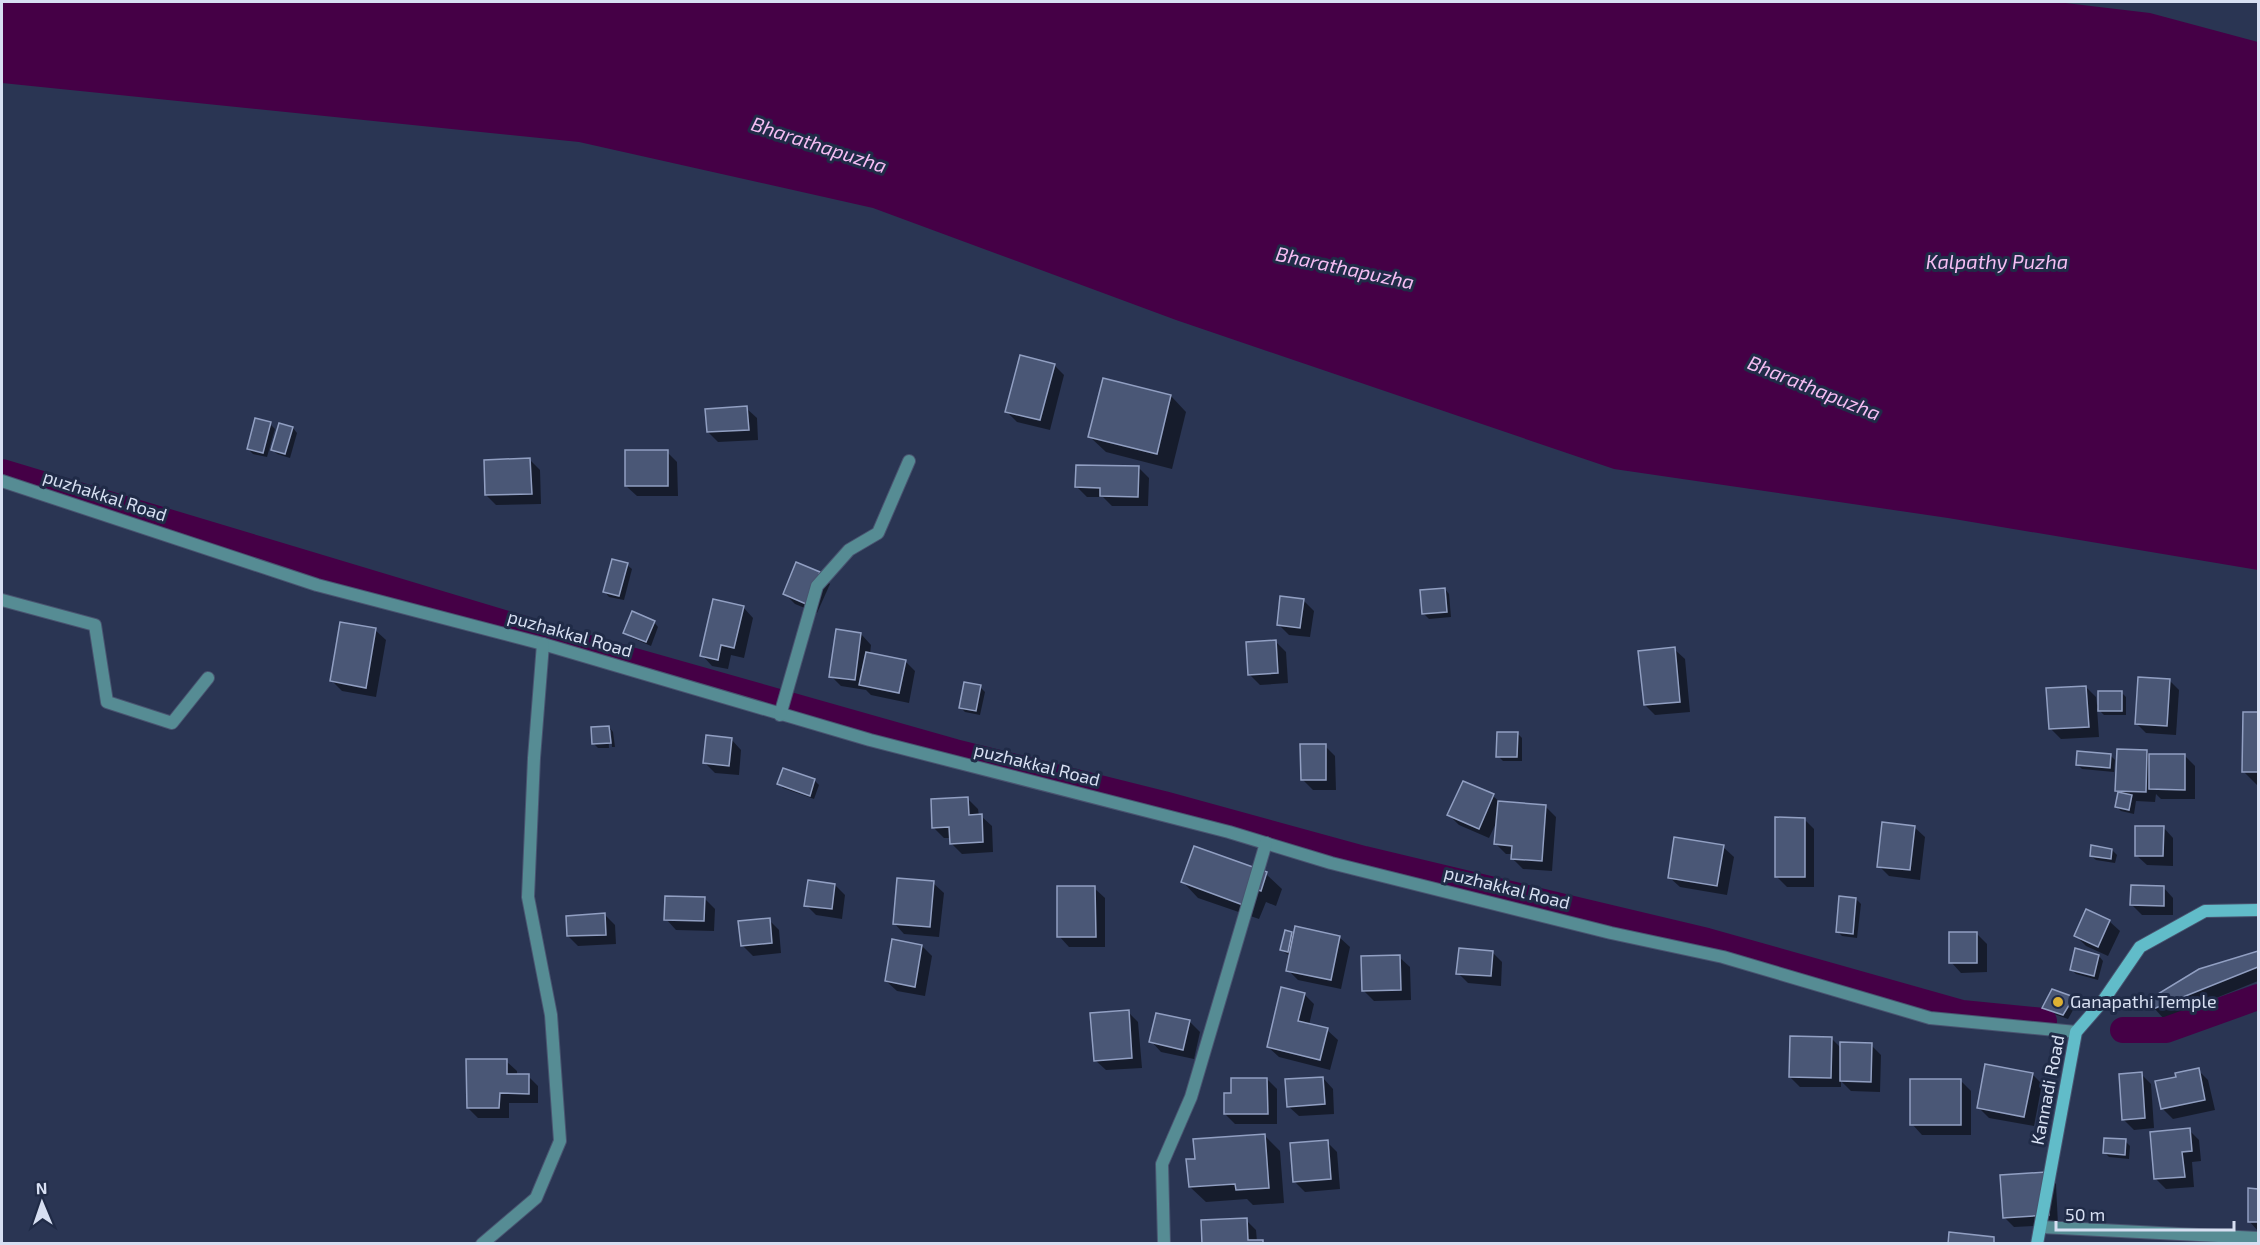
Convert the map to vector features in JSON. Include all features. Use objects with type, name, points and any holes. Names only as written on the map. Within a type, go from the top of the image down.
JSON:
[{"type":"street","points":[[780,714],[817,586],[849,550],[878,532],[909,460]]},
{"type":"street","name":"puzhakkal Road","points":[[2,482],[317,585],[543,644],[870,740],[1229,832],[1331,863],[1611,933],[1723,957],[1930,1018],[2076,1032]]},
{"type":"street","points":[[2,600],[94,625],[107,702],[172,723],[208,678]]},
{"type":"street","points":[[482,1244],[536,1198],[560,1141],[551,1016],[528,897],[534,758],[543,644]]},
{"type":"street","points":[[1164,1244],[1162,1164],[1191,1097],[1266,843]]},
{"type":"street","name":"Kannadi Road","points":[[2037,1244],[2076,1032],[2103,1001],[2140,947],[2205,911],[2259,910]]},
{"type":"street","points":[[2041,1227],[2259,1238]]},
{"type":"water","name":"Kalpathy Puzha","points":[[2,2],[2057,2],[2150,13],[2258,42],[2258,570],[1948,518],[1614,469],[1176,320],[873,208],[579,142],[2,83]]},
{"type":"building","points":[[1020,355],[1055,364],[1040,420],[1005,412]]},
{"type":"building","points":[[1103,378],[1171,395],[1157,454],[1088,437]]},
{"type":"building","points":[[747,406],[749,430],[707,432],[705,409]]},
{"type":"building","points":[[255,418],[271,422],[263,453],[247,449]]},
{"type":"building","points":[[279,423],[293,427],[285,454],[271,450]]},
{"type":"building","points":[[625,450],[668,450],[668,486],[625,486]]},
{"type":"building","points":[[530,458],[532,494],[485,495],[484,460]]},
{"type":"building","points":[[1076,465],[1139,466],[1138,497],[1100,496],[1100,488],[1075,487]]},
{"type":"building","points":[[612,559],[628,563],[619,596],[603,592]]},
{"type":"building","points":[[796,562],[820,572],[806,604],[783,594]]},
{"type":"building","points":[[1445,588],[1447,612],[1422,614],[1420,590]]},
{"type":"building","points":[[1280,596],[1304,599],[1300,628],[1277,625]]},
{"type":"building","points":[[713,599],[744,606],[734,648],[721,645],[718,660],[700,656]]},
{"type":"building","points":[[632,611],[655,621],[646,642],[623,633]]},
{"type":"building","points":[[340,622],[376,628],[366,688],[330,681]]},
{"type":"building","points":[[836,629],[861,633],[855,680],[829,677]]},
{"type":"building","points":[[1276,640],[1278,673],[1248,675],[1246,642]]},
{"type":"building","points":[[1675,647],[1680,702],[1644,705],[1638,651]]},
{"type":"building","points":[[866,652],[906,660],[899,693],[859,685]]},
{"type":"building","points":[[2138,677],[2170,679],[2167,726],[2135,724]]},
{"type":"building","points":[[964,682],[981,685],[976,711],[959,708]]},
{"type":"building","points":[[2086,686],[2089,727],[2049,729],[2046,688]]},
{"type":"building","points":[[2098,691],[2122,691],[2122,711],[2098,711]]},
{"type":"building","points":[[2243,712],[2258,712],[2258,772],[2242,772]]},
{"type":"building","points":[[609,726],[611,743],[592,744],[591,727]]},
{"type":"building","points":[[1497,732],[1518,732],[1517,757],[1496,757]]},
{"type":"building","points":[[706,735],[732,738],[729,766],[703,763]]},
{"type":"building","points":[[1300,744],[1326,744],[1326,780],[1301,780]]},
{"type":"building","points":[[2117,749],[2147,750],[2146,792],[2115,791]]},
{"type":"building","points":[[2077,751],[2111,754],[2110,768],[2076,765]]},
{"type":"building","points":[[2149,754],[2185,754],[2185,790],[2149,789]]},
{"type":"building","points":[[783,768],[815,779],[810,796],[777,784]]},
{"type":"building","points":[[1463,781],[1494,794],[1479,829],[1447,815]]},
{"type":"building","points":[[2118,792],[2132,795],[2129,810],[2115,807]]},
{"type":"building","points":[[968,797],[969,815],[982,814],[983,842],[950,844],[949,827],[932,828],[931,799]]},
{"type":"building","points":[[1498,801],[1546,805],[1542,861],[1511,859],[1512,846],[1494,844]]},
{"type":"building","points":[[1775,817],[1805,818],[1805,877],[1775,877]]},
{"type":"building","points":[[1882,822],[1915,826],[1910,870],[1877,867]]},
{"type":"building","points":[[2135,826],[2164,826],[2163,856],[2135,856]]},
{"type":"building","points":[[1674,837],[1724,845],[1717,886],[1668,878]]},
{"type":"building","points":[[2091,845],[2112,849],[2111,859],[2090,856]]},
{"type":"building","points":[[1194,846],[1267,872],[1261,891],[1250,887],[1243,905],[1181,882]]},
{"type":"building","points":[[897,878],[934,881],[930,927],[893,924]]},
{"type":"building","points":[[808,880],[835,884],[832,909],[804,906]]},
{"type":"building","points":[[2131,885],[2164,886],[2164,906],[2130,905]]},
{"type":"building","points":[[1057,886],[1095,886],[1096,937],[1057,937]]},
{"type":"building","points":[[665,896],[705,897],[704,921],[664,920]]},
{"type":"building","points":[[1839,896],[1856,898],[1853,934],[1836,932]]},
{"type":"building","points":[[2086,909],[2110,920],[2098,947],[2074,936]]},
{"type":"building","points":[[605,913],[606,935],[567,936],[566,916]]},
{"type":"building","points":[[770,918],[772,943],[741,946],[738,921]]},
{"type":"building","points":[[1295,926],[1340,936],[1331,980],[1286,971]]},
{"type":"building","points":[[1285,930],[1292,932],[1288,952],[1280,950]]},
{"type":"building","points":[[1949,932],[1977,932],[1977,963],[1949,963]]},
{"type":"building","points":[[892,939],[922,945],[915,987],[885,981]]},
{"type":"building","points":[[1459,948],[1493,951],[1491,976],[1456,974]]},
{"type":"building","points":[[2075,948],[2099,955],[2094,976],[2070,970]]},
{"type":"building","points":[[2258,951],[2258,967],[2153,1009],[2148,1000],[2199,969]]},
{"type":"building","points":[[1400,955],[1401,990],[1362,991],[1361,956]]},
{"type":"building","points":[[1281,987],[1305,993],[1298,1021],[1328,1028],[1320,1060],[1267,1047]]},
{"type":"building","name":"Ganapathi Temple","points":[[2052,989],[2074,997],[2063,1015],[2042,1008]]},
{"type":"building","points":[[1129,1010],[1132,1058],[1094,1061],[1090,1013]]},
{"type":"building","points":[[1156,1013],[1190,1020],[1183,1050],[1149,1042]]},
{"type":"building","points":[[1790,1036],[1832,1037],[1831,1078],[1789,1077]]},
{"type":"building","points":[[1840,1042],[1872,1043],[1871,1082],[1840,1081]]},
{"type":"building","points":[[466,1059],[507,1059],[507,1074],[529,1074],[529,1094],[500,1093],[499,1108],[467,1108]]},
{"type":"building","points":[[1985,1064],[2033,1073],[2024,1117],[1977,1108]]},
{"type":"building","points":[[2199,1068],[2205,1100],[2161,1109],[2155,1081],[2176,1077],[2175,1073]]},
{"type":"building","points":[[2142,1072],[2145,1118],[2122,1120],[2119,1074]]},
{"type":"building","points":[[1323,1077],[1325,1104],[1287,1107],[1285,1079]]},
{"type":"building","points":[[1231,1078],[1267,1078],[1268,1114],[1224,1114],[1224,1093],[1231,1093]]},
{"type":"building","points":[[1910,1079],[1961,1079],[1961,1125],[1910,1125]]},
{"type":"building","points":[[2190,1128],[2192,1151],[2182,1152],[2185,1177],[2154,1179],[2150,1132]]},
{"type":"building","points":[[1265,1134],[1269,1188],[1236,1190],[1235,1184],[1189,1187],[1186,1159],[1195,1159],[1193,1139]]},
{"type":"building","points":[[2104,1138],[2126,1139],[2125,1155],[2103,1153]]},
{"type":"building","points":[[1328,1140],[1331,1179],[1293,1182],[1290,1143]]},
{"type":"building","points":[[2046,1172],[2049,1215],[2003,1218],[2000,1175]]},
{"type":"building","points":[[2248,1188],[2258,1189],[2258,1222],[2248,1222]]},
{"type":"building","points":[[1247,1218],[1248,1240],[1263,1240],[1263,1244],[1202,1244],[1201,1220]]},
{"type":"building","points":[[1949,1232],[1994,1237],[1994,1244],[1948,1244]]},
{"type":"waterway","points":[[2,472],[574,644],[955,752],[1164,804],[1364,859],[1707,941],[1962,1013],[2044,1021]]},
{"type":"waterway","points":[[2123,1030],[2166,1030],[2258,997]]},
{"type":"place","name":"Ganapathi Temple","points":[[2058,1002]]},
{"type":"water label","name":"Bharathapuzha","points":[[819,145]]},
{"type":"water label","name":"Bharathapuzha","points":[[1345,268]]},
{"type":"water label","name":"Bharathapuzha","points":[[1814,388]]}]
